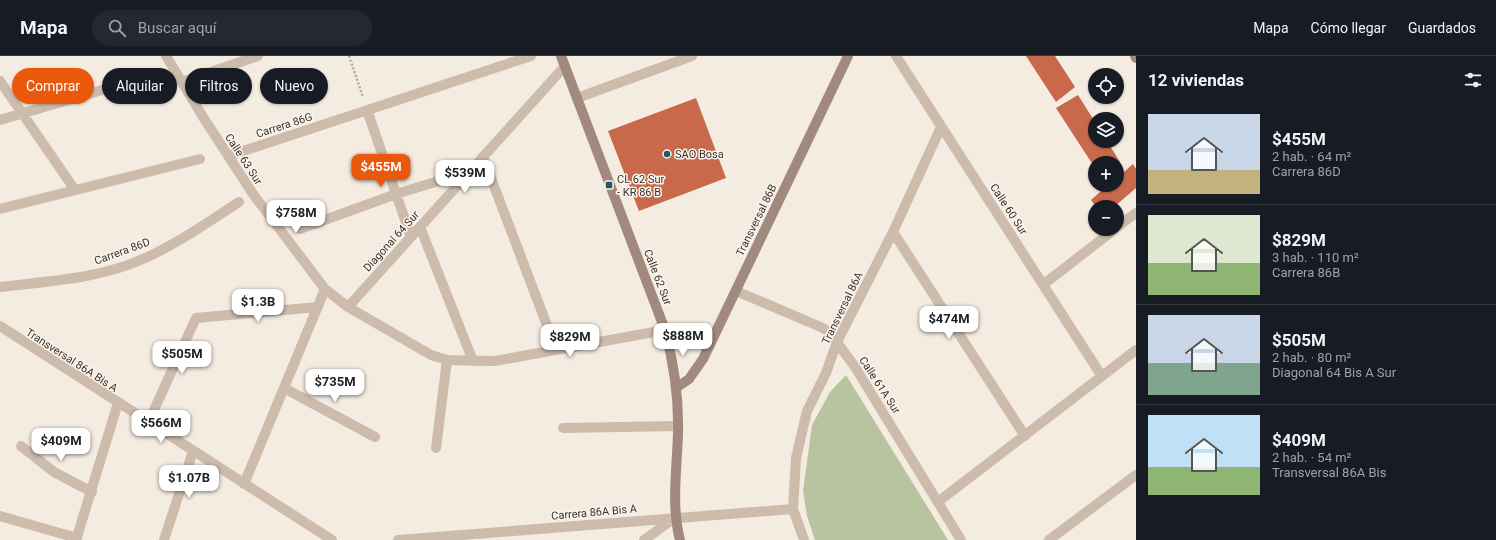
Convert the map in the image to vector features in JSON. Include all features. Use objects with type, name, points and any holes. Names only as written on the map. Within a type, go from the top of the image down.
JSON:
[{"type":"street","name":"Calle 63 Sur","points":[[166,56],[252,194],[325,289],[348,307],[430,355],[447,360],[495,361],[665,330]]},
{"type":"street","points":[[181,82],[258,56]]},
{"type":"street","name":"Carrera 86G","points":[[228,156],[531,56]]},
{"type":"street","name":"Calle 62 Sur","points":[[561,56],[665,330],[672,355],[676,388],[678,426],[676,517],[680,540]]},
{"type":"street","points":[[577,98],[667,60],[692,56]]},
{"type":"street","name":"Calle 60 Sur","points":[[896,56],[1044,284],[1101,375]]},
{"type":"street","name":"Transversal 86B","points":[[676,388],[689,379],[703,359],[845,57]]},
{"type":"street","name":"Diagonal 64 Sur","points":[[348,307],[565,66]]},
{"type":"street","points":[[0,81],[75,190]]},
{"type":"street","points":[[0,120],[102,90]]},
{"type":"street","points":[[367,110],[411,237]]},
{"type":"street","name":"Transversal 86A","points":[[793,509],[796,458],[807,411],[826,373],[837,342],[893,232],[941,127]]},
{"type":"street","points":[[483,157],[556,349]]},
{"type":"street","points":[[0,209],[200,159]]},
{"type":"street","points":[[300,229],[396,194],[471,171]]},
{"type":"street","name":"Carrera 86D","points":[[0,287],[86,276],[135,262],[181,239],[239,202]]},
{"type":"street","points":[[1124,222],[1136,213]]},
{"type":"street","points":[[420,227],[473,361]]},
{"type":"street","points":[[893,232],[1025,436]]},
{"type":"street","points":[[1044,284],[1106,236]]},
{"type":"street","points":[[244,484],[325,289]]},
{"type":"street","name":"Calle 61A Sur","points":[[736,291],[823,328],[831,334],[855,367],[939,501],[961,540]]},
{"type":"street","points":[[148,423],[196,318],[318,307]]},
{"type":"street","name":"Transversal 86A Bis A","points":[[1,328],[332,540]]},
{"type":"street","points":[[939,501],[1025,436],[1101,375],[1136,350]]},
{"type":"street","points":[[436,448],[447,360]]},
{"type":"street","points":[[284,388],[375,437]]},
{"type":"street","points":[[0,516],[77,539],[118,403]]},
{"type":"street","points":[[563,428],[678,426]]},
{"type":"street","points":[[21,446],[54,472],[92,492]]},
{"type":"street","points":[[164,540],[193,451]]},
{"type":"street","points":[[1049,540],[1136,475]]},
{"type":"street","points":[[793,509],[804,540]]},
{"type":"street","name":"Carrera 86A Bis A","points":[[398,540],[793,509]]},
{"type":"street","points":[[644,540],[676,517]]},
{"type":"path","points":[[349,56],[367,110]]},
{"type":"green space","points":[[846,375],[948,540],[815,540],[807,516],[803,491],[812,425],[830,392]]},
{"type":"building","points":[[1026,56],[1055,56],[1075,87],[1056,102]]},
{"type":"building","points":[[1078,95],[1089,112],[1088,148],[1111,148],[1116,156],[1088,156],[1088,157],[1056,108]]},
{"type":"building","name":"SAO Bosa","points":[[696,98],[726,178],[639,211],[608,131]]},
{"type":"building","points":[[1133,164],[1136,169],[1136,188],[1122,200],[1091,200],[1100,192],[1124,192],[1124,172]]},
{"type":"place","name":"SAO Bosa","points":[[667,154]]},
{"type":"place","name":"CL 62 Sur - KR 86 B","points":[[609,185]]}]
